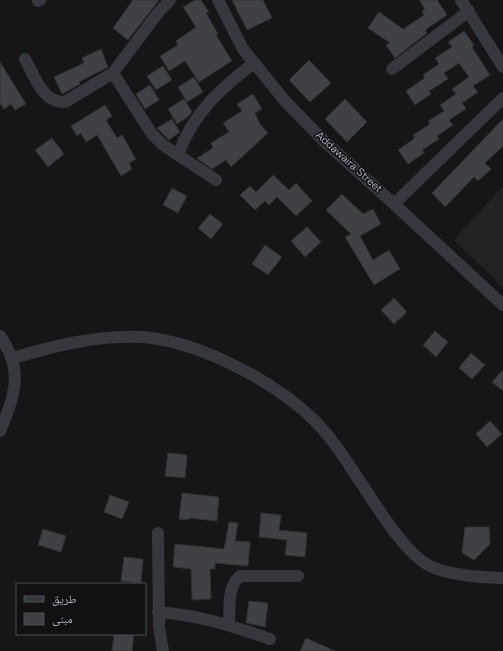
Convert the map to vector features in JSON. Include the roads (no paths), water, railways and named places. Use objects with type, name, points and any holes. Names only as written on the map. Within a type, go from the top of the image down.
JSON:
[{"type":"street","points":[[25,59],[50,100],[58,103],[64,102],[113,73],[157,14],[170,0]]},
{"type":"street","name":"Addawaira Street","points":[[218,0],[243,49],[285,101],[324,141],[503,305]]},
{"type":"street","points":[[461,0],[503,66]]},
{"type":"street","points":[[392,70],[468,12]]},
{"type":"street","points":[[178,155],[184,139],[205,106],[215,94],[254,63]]},
{"type":"street","points":[[113,73],[152,134],[163,145],[216,180]]},
{"type":"street","points":[[394,204],[503,98]]},
{"type":"street","points":[[0,336],[13,358],[15,374],[12,399],[0,431]]},
{"type":"street","points":[[13,358],[53,347],[99,339],[141,338],[167,341],[196,350],[237,368],[284,394],[316,422],[348,463],[398,535],[417,557],[431,566],[449,572],[476,577],[503,578]]},
{"type":"street","points":[[158,533],[158,612],[163,651]]},
{"type":"street","points":[[229,624],[231,588],[240,576],[298,576]]},
{"type":"street","points":[[158,612],[181,614],[229,624],[270,639]]}]
